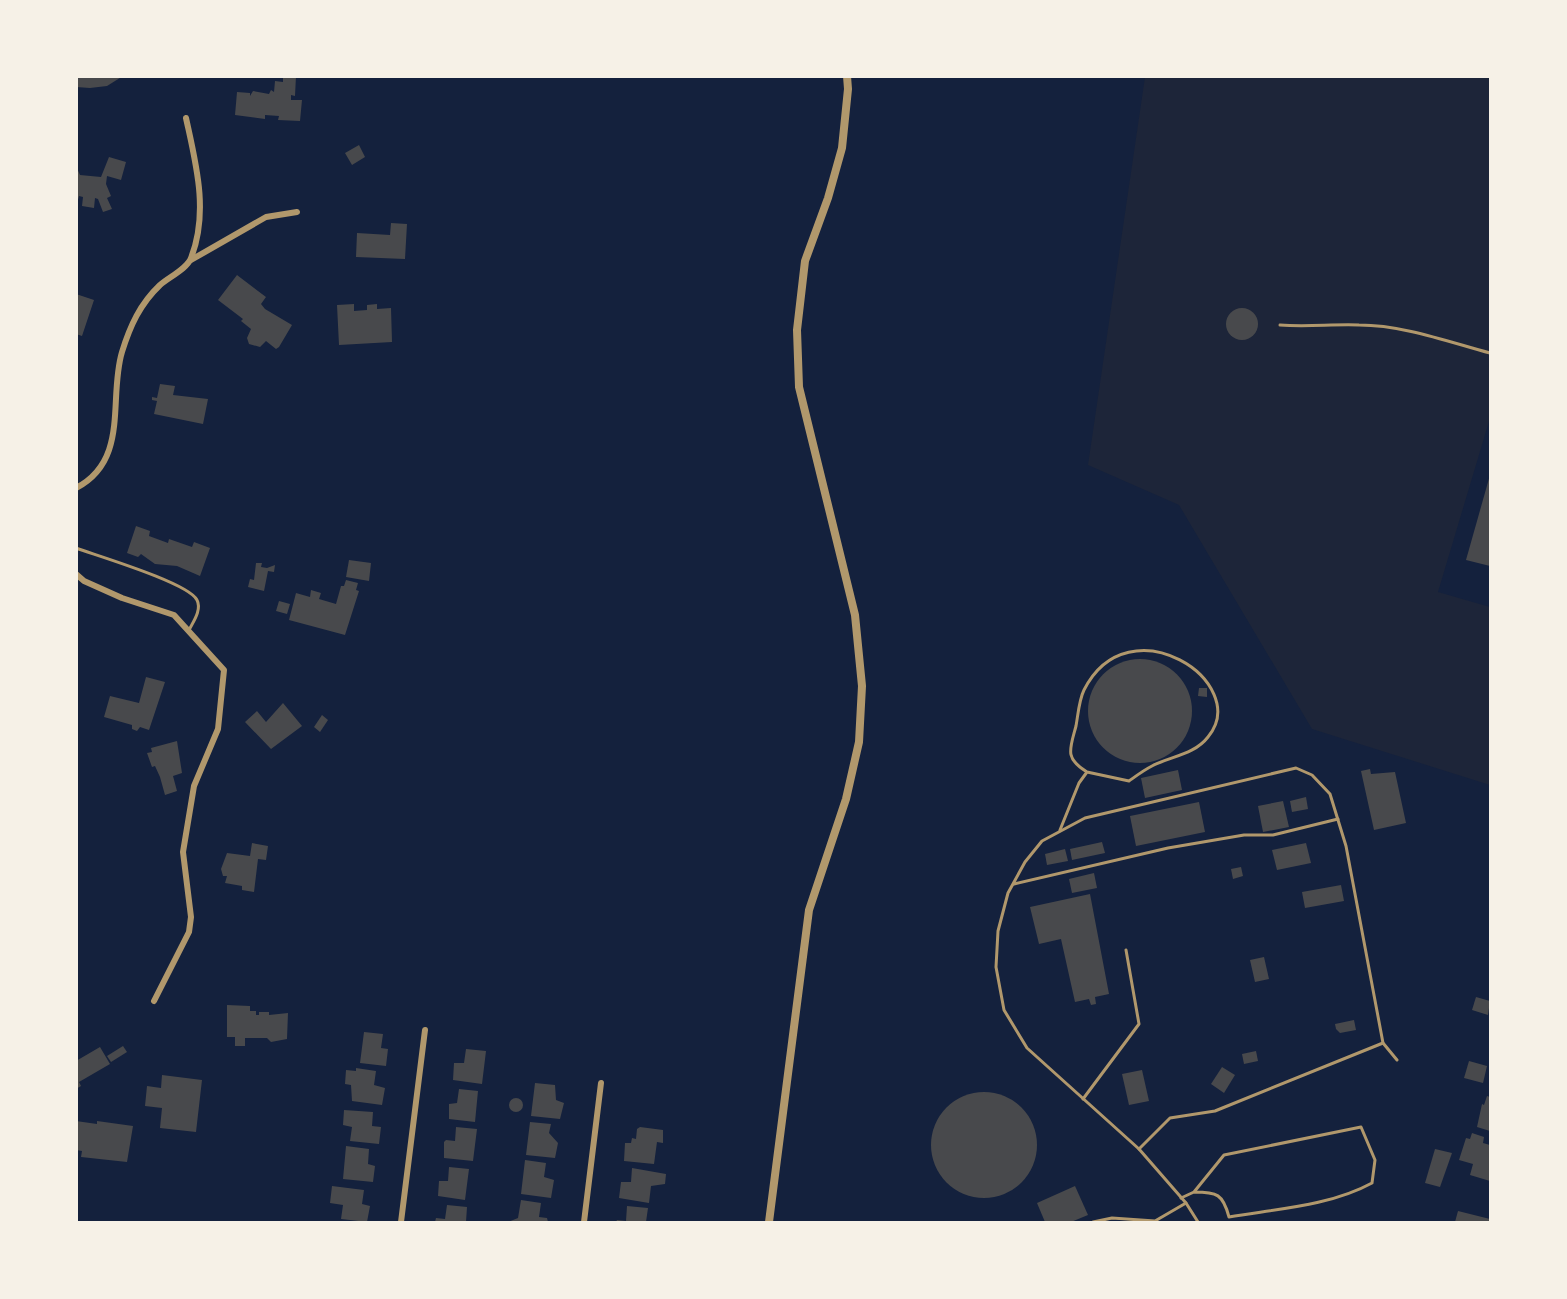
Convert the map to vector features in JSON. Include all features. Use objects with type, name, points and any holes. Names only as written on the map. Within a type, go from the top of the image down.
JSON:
[{"type":"street","points":[[769,1222],[809,910],[846,799],[859,742],[862,686],[855,615],[799,387],[797,330],[805,261],[828,198],[842,148],[848,89],[847,76]]},
{"type":"street","points":[[186,118],[200,183],[200,213],[191,260]]},
{"type":"street","points":[[76,488],[101,471],[115,426],[121,355],[135,316],[159,286],[191,260],[266,217],[297,212]]},
{"type":"street","points":[[76,574],[84,581],[122,598],[174,615],[224,670],[218,729],[194,786],[183,852],[191,917],[189,932],[154,1000]]},
{"type":"street","points":[[401,1222],[425,1030]]},
{"type":"street","points":[[584,1222],[601,1083]]},
{"type":"lane","points":[[1280,326],[1361,325],[1418,334],[1491,353]]},
{"type":"lane","points":[[76,548],[147,573],[191,594],[198,602],[199,609],[189,630]]},
{"type":"lane","points":[[1137,649],[1160,650],[1175,657],[1212,688],[1219,700],[1218,716],[1210,735],[1197,749],[1152,766],[1129,780],[1087,772],[1075,765],[1070,750],[1084,691],[1100,669],[1116,656],[1137,649]]},
{"type":"lane","points":[[1198,1222],[1186,1203],[1138,1149],[1027,1048],[1004,1010],[996,967],[998,931],[1013,884],[1025,862],[1042,841],[1084,818],[1296,768],[1312,775],[1330,794],[1338,819],[1346,846],[1383,1043],[1397,1060]]},
{"type":"lane","points":[[1059,832],[1079,783],[1087,772]]},
{"type":"lane","points":[[1013,884],[1168,848],[1244,835],[1274,835],[1338,819]]},
{"type":"lane","points":[[1083,1099],[1139,1024],[1126,950]]},
{"type":"lane","points":[[1138,1149],[1170,1118],[1215,1111],[1383,1043]]},
{"type":"lane","points":[[1181,1198],[1194,1192],[1213,1192],[1225,1202],[1229,1217],[1280,1209],[1353,1194],[1372,1184],[1375,1160],[1361,1126],[1224,1155],[1194,1192]]},
{"type":"lane","points":[[1093,1222],[1112,1218],[1155,1222],[1186,1203]]},
{"type":"shaded area","points":[[1145,77],[1490,77],[1490,418],[1438,592],[1490,607],[1490,785],[1312,729],[1179,505],[1088,465]]},
{"type":"building","points":[[76,76],[123,76],[107,86],[90,88],[76,87]]},
{"type":"building","points":[[283,76],[296,76],[295,96],[291,95],[291,100],[302,100],[300,121],[278,120],[279,116],[265,115],[265,119],[235,115],[237,92],[250,93],[250,96],[253,91],[269,94],[271,90],[274,92],[275,81],[283,82]]},
{"type":"building","points":[[359,145],[365,157],[352,165],[345,153]]},
{"type":"building","points":[[109,157],[126,162],[121,180],[107,176],[106,184],[111,196],[107,198],[112,209],[103,212],[98,199],[95,198],[94,208],[82,206],[83,197],[79,196],[76,207],[76,166],[80,175],[101,177]]},
{"type":"building","points":[[391,223],[407,224],[405,259],[356,257],[357,233],[390,235]]},
{"type":"building","points":[[237,275],[266,297],[261,304],[265,309],[292,325],[276,349],[266,341],[260,347],[249,344],[247,338],[251,329],[241,321],[243,319],[218,300]]},
{"type":"building","points":[[76,294],[94,300],[82,336],[76,334]]},
{"type":"building","points":[[354,304],[354,311],[367,310],[367,305],[377,304],[377,309],[391,308],[392,342],[339,345],[337,305]]},
{"type":"building","points":[[1242,308],[1253,313],[1258,324],[1253,335],[1242,340],[1231,335],[1226,324],[1231,313]]},
{"type":"building","points":[[160,384],[175,386],[173,395],[208,399],[203,424],[154,414],[157,401],[152,400],[152,397],[157,398]]},
{"type":"building","points":[[1490,475],[1490,566],[1466,560]]},
{"type":"building","points":[[136,526],[150,531],[149,536],[168,543],[169,539],[192,547],[194,542],[210,548],[200,576],[177,566],[155,564],[141,554],[138,557],[127,553]]},
{"type":"building","points":[[349,560],[371,563],[369,581],[346,577]]},
{"type":"building","points":[[256,563],[262,563],[261,567],[267,568],[275,565],[274,572],[268,571],[264,591],[248,587],[250,579],[254,580]]},
{"type":"building","points":[[346,580],[358,583],[356,590],[359,591],[345,635],[289,620],[296,593],[310,597],[311,590],[321,593],[319,599],[336,604],[341,586],[344,586]]},
{"type":"building","points":[[279,601],[290,604],[287,614],[276,611]]},
{"type":"building","points":[[1140,659],[1160,663],[1177,674],[1188,691],[1192,711],[1188,731],[1177,748],[1160,759],[1140,763],[1120,759],[1103,748],[1092,731],[1088,711],[1092,691],[1103,674],[1120,663]]},
{"type":"building","points":[[146,677],[165,682],[149,730],[140,727],[137,731],[132,729],[132,725],[104,717],[110,696],[139,703]]},
{"type":"building","points":[[1199,688],[1207,688],[1207,697],[1198,696]]},
{"type":"building","points":[[283,703],[302,726],[271,749],[245,722],[257,711],[266,722]]},
{"type":"building","points":[[322,715],[328,720],[320,732],[314,727]]},
{"type":"building","points":[[177,741],[182,773],[173,776],[177,791],[165,795],[160,777],[155,766],[152,767],[147,753],[152,752],[151,748]]},
{"type":"building","points":[[1370,769],[1371,774],[1395,772],[1406,823],[1374,830],[1361,771]]},
{"type":"building","points":[[1178,770],[1182,790],[1145,798],[1141,778]]},
{"type":"building","points":[[1306,797],[1308,809],[1292,812],[1290,801]]},
{"type":"building","points":[[1283,801],[1289,827],[1263,832],[1258,806]]},
{"type":"building","points":[[1199,802],[1205,832],[1136,846],[1130,816]]},
{"type":"building","points":[[1102,842],[1105,853],[1072,860],[1070,849]]},
{"type":"building","points":[[252,843],[268,846],[266,860],[258,859],[254,892],[242,890],[242,886],[225,883],[227,876],[223,876],[221,869],[227,853],[250,856]]},
{"type":"building","points":[[1306,843],[1311,863],[1277,870],[1272,850]]},
{"type":"building","points":[[1065,849],[1068,861],[1047,865],[1045,854]]},
{"type":"building","points":[[1241,867],[1243,876],[1233,879],[1231,869]]},
{"type":"building","points":[[1094,873],[1097,888],[1072,893],[1069,879]]},
{"type":"building","points":[[1341,885],[1344,901],[1305,908],[1302,892]]},
{"type":"building","points":[[1090,894],[1109,994],[1095,997],[1096,1004],[1091,1005],[1089,999],[1075,1002],[1061,939],[1039,944],[1030,907]]},
{"type":"building","points":[[1264,957],[1269,979],[1255,982],[1250,960]]},
{"type":"building","points":[[1476,997],[1490,1001],[1488,1015],[1472,1010]]},
{"type":"building","points":[[227,1005],[250,1006],[250,1011],[256,1011],[256,1015],[259,1015],[259,1012],[269,1012],[269,1015],[288,1013],[287,1039],[271,1042],[267,1038],[245,1038],[245,1046],[235,1046],[235,1037],[227,1037]]},
{"type":"building","points":[[1354,1020],[1356,1030],[1340,1033],[1336,1029],[1335,1024]]},
{"type":"building","points":[[364,1032],[383,1034],[381,1048],[388,1049],[386,1066],[360,1063]]},
{"type":"building","points":[[123,1046],[127,1052],[111,1062],[107,1056]]},
{"type":"building","points":[[100,1047],[110,1064],[79,1082],[81,1086],[76,1089],[76,1061]]},
{"type":"building","points":[[466,1049],[486,1051],[482,1084],[453,1080],[454,1063],[464,1063]]},
{"type":"building","points":[[1256,1051],[1258,1061],[1244,1064],[1242,1054]]},
{"type":"building","points":[[1469,1061],[1487,1066],[1483,1083],[1464,1078]]},
{"type":"building","points":[[1222,1067],[1235,1075],[1224,1093],[1211,1084]]},
{"type":"building","points":[[356,1068],[376,1071],[374,1085],[385,1088],[382,1105],[352,1101],[351,1085],[345,1084],[346,1070],[356,1071]]},
{"type":"building","points":[[1142,1070],[1149,1101],[1129,1105],[1122,1074]]},
{"type":"building","points":[[162,1075],[202,1080],[196,1132],[160,1128],[162,1108],[145,1106],[147,1086],[161,1088]]},
{"type":"building","points":[[535,1083],[555,1085],[556,1100],[564,1103],[560,1119],[531,1116]]},
{"type":"building","points":[[459,1089],[478,1091],[475,1122],[449,1119],[449,1104],[457,1103]]},
{"type":"building","points":[[984,1092],[1004,1096],[1021,1108],[1033,1125],[1037,1145],[1033,1165],[1021,1182],[1004,1194],[984,1198],[964,1194],[947,1182],[935,1165],[931,1145],[935,1125],[947,1108],[964,1096]]},
{"type":"building","points":[[1487,1096],[1490,1097],[1490,1131],[1477,1127],[1482,1104],[1484,1105]]},
{"type":"building","points":[[516,1098],[521,1100],[523,1105],[521,1110],[516,1112],[511,1110],[509,1105],[511,1100]]},
{"type":"building","points":[[344,1110],[373,1112],[372,1126],[381,1127],[379,1144],[350,1141],[352,1127],[343,1125]]},
{"type":"building","points":[[76,1121],[97,1124],[97,1121],[133,1126],[127,1162],[81,1157],[82,1151],[76,1150]]},
{"type":"building","points":[[530,1122],[551,1124],[549,1133],[558,1143],[555,1158],[526,1155]]},
{"type":"building","points":[[456,1127],[477,1129],[473,1161],[444,1158],[444,1142],[446,1140],[455,1141]]},
{"type":"building","points":[[640,1127],[663,1130],[663,1143],[657,1142],[654,1164],[624,1161],[625,1143],[631,1143],[632,1138],[636,1139],[637,1129]]},
{"type":"building","points":[[1472,1133],[1484,1137],[1483,1143],[1490,1145],[1490,1181],[1470,1175],[1473,1164],[1459,1160],[1466,1138],[1470,1139]]},
{"type":"building","points":[[346,1146],[369,1149],[368,1164],[375,1166],[373,1182],[343,1179]]},
{"type":"building","points":[[1435,1149],[1452,1153],[1440,1187],[1425,1183]]},
{"type":"building","points":[[525,1160],[546,1163],[544,1177],[554,1180],[551,1198],[521,1194]]},
{"type":"building","points":[[449,1167],[469,1169],[465,1200],[438,1196],[439,1181],[448,1181]]},
{"type":"building","points":[[632,1168],[666,1174],[665,1184],[651,1186],[649,1203],[619,1198],[621,1182],[631,1182]]},
{"type":"building","points":[[332,1186],[364,1190],[362,1204],[370,1206],[367,1222],[341,1219],[343,1205],[330,1203]]},
{"type":"building","points":[[1075,1186],[1088,1215],[1071,1222],[1045,1222],[1037,1203]]},
{"type":"building","points":[[521,1200],[541,1203],[539,1217],[547,1218],[548,1222],[508,1222],[518,1218]]},
{"type":"building","points":[[447,1205],[467,1207],[466,1222],[435,1222],[436,1218],[445,1219]]},
{"type":"building","points":[[627,1206],[648,1208],[646,1222],[616,1222],[617,1220],[626,1221]]},
{"type":"building","points":[[1458,1211],[1490,1219],[1489,1222],[1455,1222]]}]
